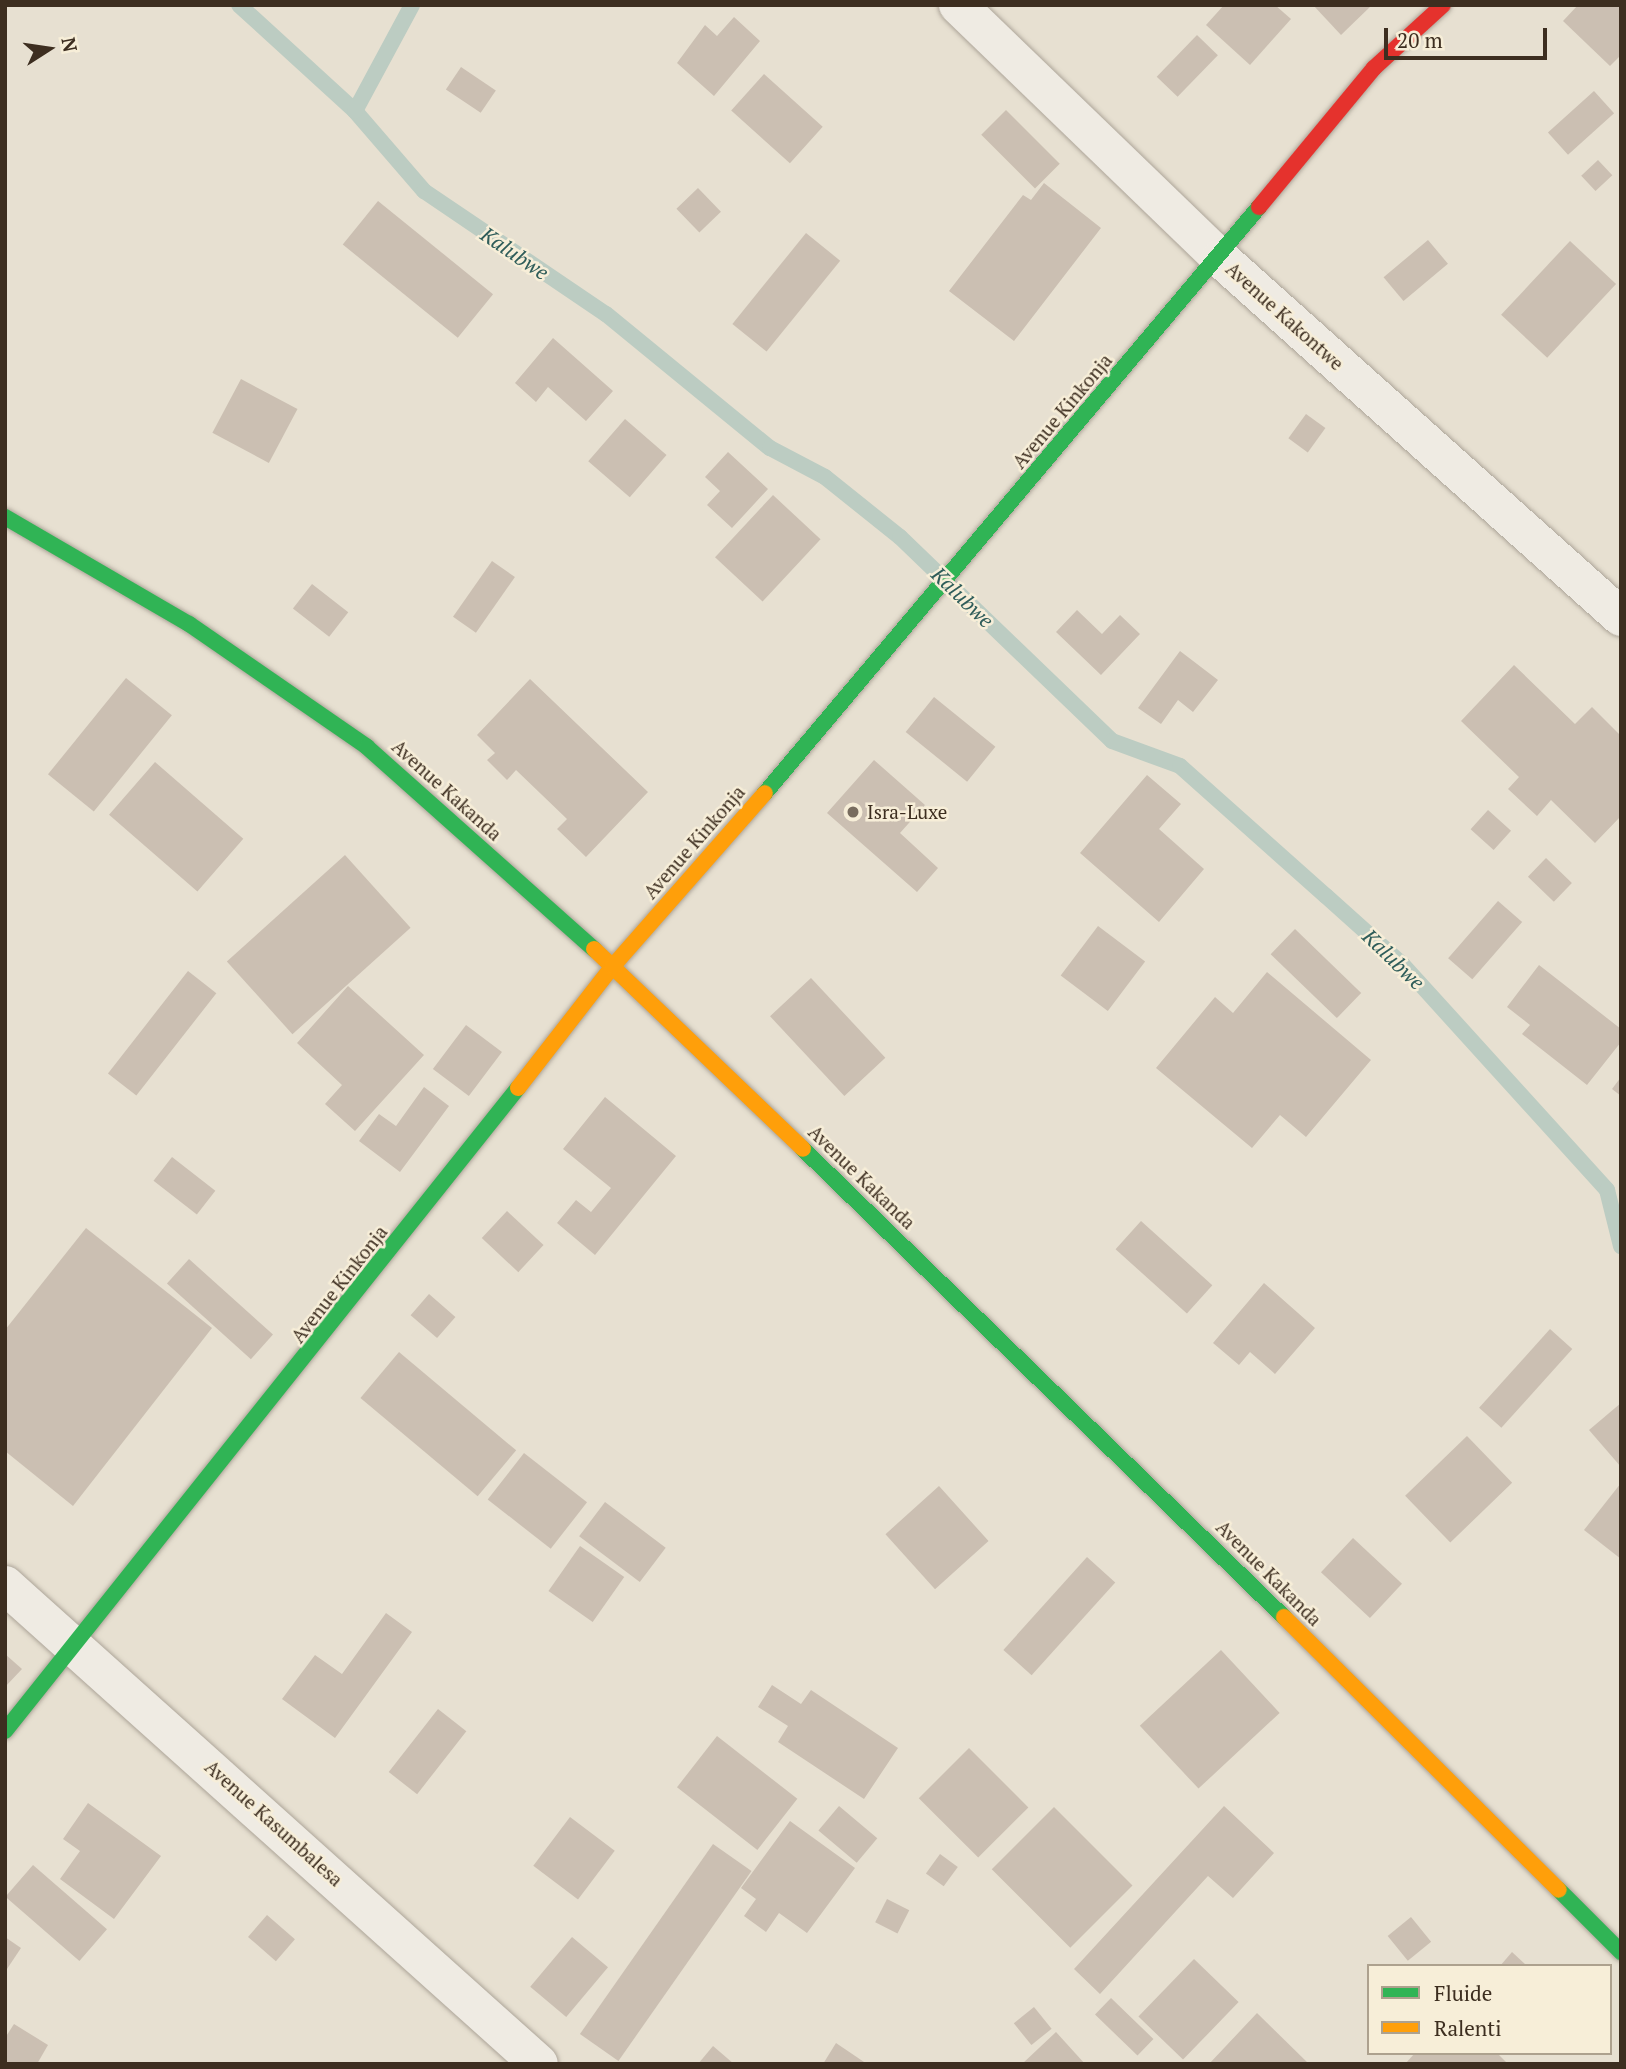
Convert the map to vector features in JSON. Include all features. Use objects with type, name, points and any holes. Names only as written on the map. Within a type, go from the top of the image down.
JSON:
[{"type":"street","name":"Avenue Kakontwe","points":[[958,5],[1220,258],[1621,617]]},
{"type":"street","name":"Avenue Kinkonja","points":[[5,1731],[77,1644],[613,966],[920,616],[972,549],[1220,258],[1374,68],[1443,5]]},
{"type":"street","name":"Avenue Kakanda","points":[[5,517],[189,624],[367,747],[613,966],[1109,1443],[1621,1952]]},
{"type":"street","name":"Avenue Kasumbalesa","points":[[5,1585],[77,1644],[539,2064]]},
{"type":"building","points":[[1224,5],[1275,5],[1291,19],[1250,65],[1206,25]]},
{"type":"building","points":[[1313,5],[1372,5],[1341,35]]},
{"type":"building","points":[[1578,5],[1621,5],[1621,55],[1610,66],[1563,21]]},
{"type":"building","points":[[734,17],[760,41],[714,96],[677,63],[705,25],[717,36]]},
{"type":"building","points":[[1197,35],[1218,55],[1178,97],[1157,77]]},
{"type":"building","points":[[461,67],[496,90],[481,113],[446,89]]},
{"type":"building","points":[[764,74],[823,127],[790,163],[731,110]]},
{"type":"building","points":[[1594,91],[1614,113],[1568,155],[1548,132]]},
{"type":"building","points":[[1006,110],[1060,164],[1035,188],[981,135]]},
{"type":"building","points":[[1598,160],[1612,175],[1596,191],[1581,176]]},
{"type":"building","points":[[1044,183],[1101,228],[1014,341],[949,291],[1023,195],[1031,200]]},
{"type":"building","points":[[698,188],[721,212],[699,233],[676,209]]},
{"type":"building","points":[[378,201],[493,294],[458,338],[343,245]]},
{"type":"building","points":[[806,233],[840,261],[767,352],[732,324]]},
{"type":"building","points":[[1428,240],[1448,264],[1403,301],[1384,277]]},
{"type":"building","points":[[1570,241],[1616,284],[1547,358],[1501,315]]},
{"type":"building","points":[[553,338],[613,391],[586,421],[548,387],[536,402],[515,383]]},
{"type":"building","points":[[241,379],[298,409],[269,463],[212,433]]},
{"type":"building","points":[[1306,414],[1325,428],[1308,452],[1288,438]]},
{"type":"building","points":[[625,419],[667,455],[630,497],[588,461]]},
{"type":"building","points":[[728,452],[768,489],[732,528],[707,505],[720,491],[705,477]]},
{"type":"building","points":[[773,495],[821,539],[763,601],[715,557]]},
{"type":"building","points":[[492,561],[515,577],[476,633],[453,617]]},
{"type":"building","points":[[312,584],[348,612],[329,637],[293,608]]},
{"type":"building","points":[[1077,610],[1102,634],[1120,615],[1140,634],[1101,675],[1056,632]]},
{"type":"building","points":[[1180,651],[1218,680],[1193,712],[1178,700],[1161,724],[1138,708]]},
{"type":"building","points":[[1514,665],[1575,724],[1592,707],[1621,736],[1621,816],[1595,843],[1551,800],[1537,816],[1508,789],[1519,777],[1461,721]]},
{"type":"building","points":[[126,678],[172,715],[94,811],[48,774]]},
{"type":"building","points":[[530,679],[648,792],[586,857],[557,829],[567,819],[516,770],[507,780],[487,760],[495,753],[477,735]]},
{"type":"building","points":[[934,697],[995,747],[967,782],[906,732]]},
{"type":"building","points":[[874,760],[925,805],[900,833],[938,868],[917,892],[827,813]]},
{"type":"building","points":[[155,762],[243,839],[197,892],[109,815]]},
{"type":"building","points":[[1147,775],[1181,804],[1159,829],[1204,869],[1159,922],[1080,853]]},
{"type":"building","points":[[1488,810],[1511,831],[1494,850],[1471,829]]},
{"type":"building","points":[[345,855],[411,928],[292,1034],[227,961]]},
{"type":"building","points":[[1546,858],[1572,883],[1554,902],[1528,877]]},
{"type":"building","points":[[1498,901],[1522,922],[1472,979],[1448,958]]},
{"type":"building","points":[[1098,926],[1145,962],[1108,1011],[1061,976]]},
{"type":"building","points":[[1295,929],[1361,993],[1337,1018],[1271,954]]},
{"type":"building","points":[[1539,965],[1621,1029],[1621,1042],[1587,1085],[1522,1034],[1530,1025],[1507,1007]]},
{"type":"building","points":[[188,971],[216,993],[136,1096],[108,1073]]},
{"type":"building","points":[[1267,972],[1371,1060],[1306,1137],[1280,1115],[1252,1148],[1156,1068],[1215,997],[1233,1013]]},
{"type":"building","points":[[811,978],[885,1058],[844,1096],[770,1016]]},
{"type":"building","points":[[348,986],[424,1055],[355,1131],[325,1104],[342,1085],[297,1043]]},
{"type":"building","points":[[466,1025],[502,1052],[469,1096],[433,1069]]},
{"type":"building","points":[[1621,1077],[1621,1096],[1612,1089]]},
{"type":"building","points":[[424,1087],[449,1106],[400,1172],[359,1141],[379,1114],[396,1126]]},
{"type":"building","points":[[605,1097],[676,1156],[595,1255],[557,1223],[576,1200],[591,1212],[611,1188],[563,1149]]},
{"type":"building","points":[[172,1157],[215,1191],[197,1215],[154,1181]]},
{"type":"building","points":[[507,1211],[544,1245],[518,1272],[482,1238]]},
{"type":"building","points":[[1141,1221],[1212,1285],[1187,1313],[1116,1249]]},
{"type":"building","points":[[86,1228],[212,1328],[73,1506],[5,1451],[5,1330]]},
{"type":"building","points":[[189,1259],[273,1335],[251,1359],[167,1284]]},
{"type":"building","points":[[1264,1283],[1315,1328],[1275,1374],[1250,1352],[1239,1365],[1213,1343]]},
{"type":"building","points":[[429,1294],[455,1317],[437,1338],[411,1315]]},
{"type":"building","points":[[1550,1329],[1572,1349],[1501,1428],[1479,1408]]},
{"type":"building","points":[[399,1352],[516,1450],[478,1496],[360,1398]]},
{"type":"building","points":[[1621,1403],[1621,1467],[1589,1430]]},
{"type":"building","points":[[1467,1436],[1512,1483],[1450,1542],[1405,1496]]},
{"type":"building","points":[[524,1453],[587,1502],[551,1549],[488,1499]]},
{"type":"building","points":[[1621,1483],[1621,1559],[1584,1530]]},
{"type":"building","points":[[939,1486],[989,1541],[935,1589],[885,1534]]},
{"type":"building","points":[[605,1502],[666,1548],[640,1582],[579,1536]]},
{"type":"building","points":[[1353,1538],[1402,1584],[1370,1618],[1321,1572]]},
{"type":"building","points":[[580,1546],[624,1577],[593,1622],[548,1591]]},
{"type":"building","points":[[1087,1557],[1115,1582],[1032,1675],[1003,1650]]},
{"type":"building","points":[[386,1613],[412,1632],[335,1738],[282,1699],[315,1655],[342,1674]]},
{"type":"building","points":[[1221,1650],[1280,1713],[1198,1789],[1140,1726]]},
{"type":"building","points":[[5,1654],[22,1669],[5,1687]]},
{"type":"building","points":[[772,1685],[801,1704],[811,1690],[898,1748],[864,1799],[778,1742],[788,1726],[758,1707]]},
{"type":"building","points":[[438,1709],[466,1731],[417,1794],[389,1772]]},
{"type":"building","points":[[717,1736],[797,1799],[757,1850],[677,1787]]},
{"type":"building","points":[[969,1748],[1028,1807],[978,1858],[919,1798]]},
{"type":"building","points":[[88,1803],[161,1856],[114,1919],[60,1879],[80,1851],[63,1839]]},
{"type":"building","points":[[839,1806],[877,1838],[857,1863],[818,1831]]},
{"type":"building","points":[[1224,1806],[1274,1853],[1233,1898],[1208,1876],[1100,1994],[1074,1969]]},
{"type":"building","points":[[1054,1807],[1132,1885],[1070,1948],[992,1869]]},
{"type":"building","points":[[570,1817],[615,1851],[578,1899],[533,1866]]},
{"type":"building","points":[[790,1821],[855,1868],[807,1933],[779,1913],[766,1932],[744,1916],[756,1899],[741,1888]]},
{"type":"building","points":[[713,1844],[752,1871],[618,2061],[580,2034]]},
{"type":"building","points":[[940,1854],[958,1867],[944,1886],[926,1873]]},
{"type":"building","points":[[33,1865],[107,1929],[79,1961],[5,1897]]},
{"type":"building","points":[[887,1899],[909,1910],[897,1934],[875,1922]]},
{"type":"building","points":[[267,1915],[295,1939],[276,1961],[248,1937]]},
{"type":"building","points":[[1411,1917],[1431,1942],[1408,1961],[1388,1936]]},
{"type":"building","points":[[5,1937],[21,1948],[5,1972]]},
{"type":"building","points":[[572,1937],[608,1967],[566,2017],[530,1987]]},
{"type":"building","points":[[1512,1952],[1525,1964],[1502,1964]]},
{"type":"building","points":[[1194,1959],[1239,2002],[1183,2060],[1138,2017]]},
{"type":"building","points":[[1111,1998],[1153,2039],[1137,2056],[1095,2015]]},
{"type":"building","points":[[1034,2007],[1052,2029],[1031,2045],[1014,2023]]},
{"type":"building","points":[[1257,2013],[1309,2064],[1209,2064]]},
{"type":"building","points":[[14,2024],[48,2045],[37,2064],[5,2064],[5,2038]]},
{"type":"building","points":[[1056,2032],[1085,2064],[1022,2064]]},
{"type":"building","points":[[836,2043],[867,2064],[823,2064]]},
{"type":"building","points":[[713,2046],[734,2064],[698,2064]]},
{"type":"building","points":[[1413,2055],[1499,2055],[1508,2064],[1405,2064]]},
{"type":"waterway","name":"Kalubwe","points":[[239,5],[355,111],[424,191],[606,314],[770,448],[825,477],[900,537],[1112,741],[1180,766],[1403,965],[1607,1190],[1621,1246]]},
{"type":"waterway","points":[[355,111],[412,5]]},
{"type":"traffic: fast","points":[[765,793],[1259,207]]},
{"type":"traffic: fast","points":[[5,517],[189,624],[367,747],[594,949]]},
{"type":"traffic: fast","points":[[5,1731],[518,1088]]},
{"type":"traffic: fast","points":[[803,1149],[1284,1617]]},
{"type":"traffic: fast","points":[[1559,1890],[1621,1952]]},
{"type":"traffic: slow","points":[[518,1088],[613,966],[765,793]]},
{"type":"traffic: slow","points":[[594,949],[803,1149]]},
{"type":"traffic: slow","points":[[1284,1617],[1559,1890]]},
{"type":"traffic: jam","points":[[1259,207],[1374,68],[1443,5]]},
{"type":"place","name":"Isra-Luxe","points":[[853,812]]}]
